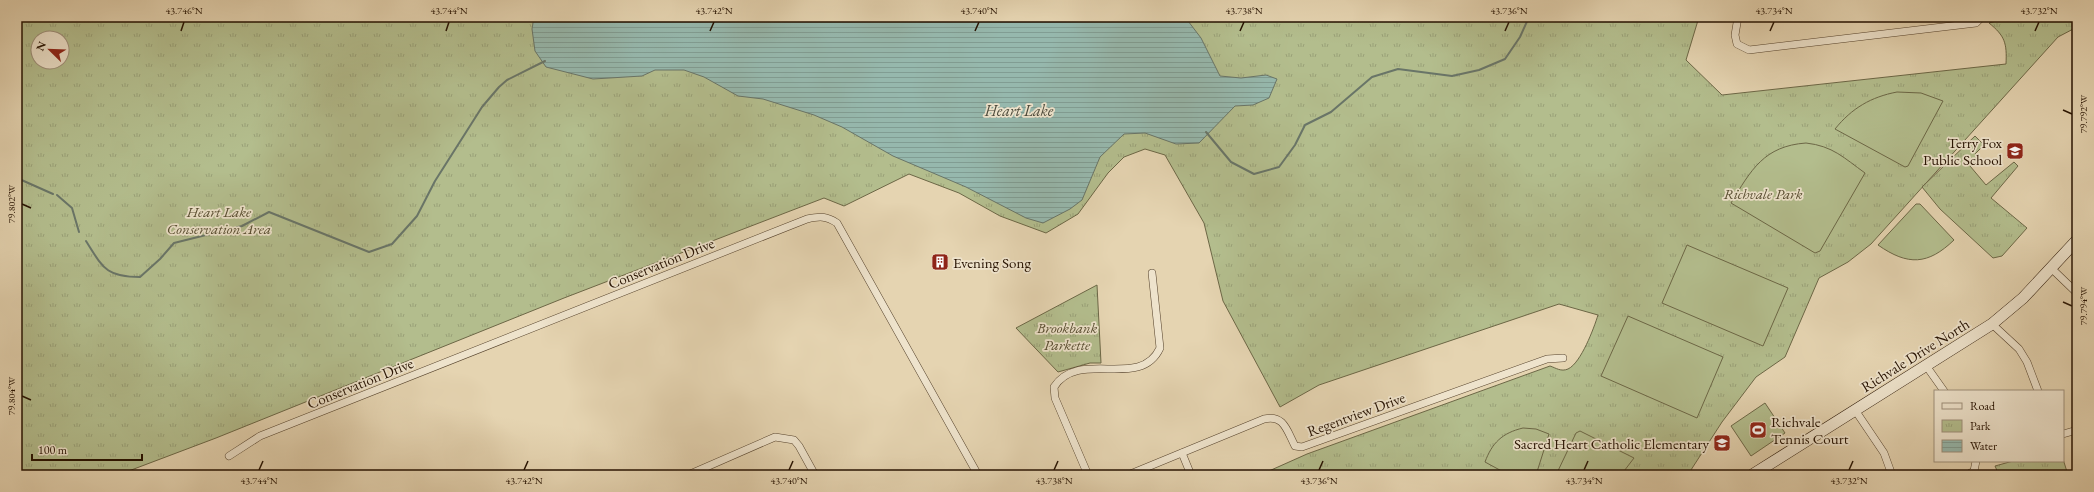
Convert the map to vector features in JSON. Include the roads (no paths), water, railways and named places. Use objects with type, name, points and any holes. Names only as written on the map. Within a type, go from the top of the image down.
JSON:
[{"type":"street","points":[[1738,17],[1735,35],[1737,44],[1749,50],[1976,23],[1982,17]]},
{"type":"street","name":"Conservation Drive","points":[[229,456],[260,436],[807,219],[818,216],[828,217],[838,223],[978,475]]},
{"type":"street","name":"Richvale Drive North","points":[[1752,475],[1855,410],[1927,367],[1992,324],[2023,298],[2077,240]]},
{"type":"street","points":[[2051,268],[2077,293]]},
{"type":"street","points":[[1088,475],[1055,398],[1054,387],[1063,377],[1072,373],[1100,368],[1129,370],[1139,367],[1154,358],[1160,348],[1152,273]]},
{"type":"street","points":[[1992,324],[2019,349],[2027,362],[2038,390]]},
{"type":"street","name":"Regentview Drive","points":[[1128,475],[1264,419],[1273,417],[1279,419],[1284,425],[1295,446],[1302,447],[1547,359],[1563,358]]},
{"type":"street","points":[[1927,367],[1943,390]]},
{"type":"street","points":[[1855,410],[1884,454],[1892,475]]},
{"type":"street","points":[[2064,434],[2077,430]]},
{"type":"street","points":[[690,475],[775,437],[779,437],[794,440],[800,446],[815,475]]},
{"type":"street","points":[[1182,453],[1191,475]]},
{"type":"street","points":[[1967,475],[1974,471],[1976,462]]},
{"type":"water","name":"Heart Lake","points":[[534,17],[1185,17],[1201,38],[1220,76],[1241,78],[1266,75],[1277,79],[1269,98],[1253,105],[1235,106],[1199,143],[1176,144],[1145,133],[1124,134],[1100,157],[1082,200],[1070,209],[1043,223],[1026,218],[966,187],[893,156],[842,127],[814,115],[763,99],[738,96],[704,77],[684,70],[655,70],[642,76],[593,79],[546,67],[535,51],[532,29]]},
{"type":"waterway","points":[[1206,132],[1231,162],[1254,174],[1279,167],[1295,145],[1305,125],[1331,112],[1372,77],[1398,69],[1452,76],[1479,70],[1505,59],[1520,37],[1529,17]]},
{"type":"waterway","points":[[86,241],[97,258],[107,269],[112,273],[129,277],[140,277],[160,259],[174,243],[242,226],[269,212],[369,252],[392,244],[417,216],[435,181],[482,107],[507,80],[545,61]]},
{"type":"waterway","points":[[17,178],[53,194]]},
{"type":"waterway","points":[[57,195],[72,208],[79,232]]},
{"type":"place","name":"Terry Fox Public School","points":[[2015,151]]},
{"type":"place","name":"Evening Song","points":[[940,262]]},
{"type":"place","name":"Richvale Tennis Court","points":[[1758,430]]},
{"type":"place","name":"Sacred Heart Catholic Elementary","points":[[1722,443]]},
{"type":"park label","name":"Richvale Park","points":[[1763,193]]},
{"type":"park label","name":"Heart Lake Conservation Area","points":[[219,220]]},
{"type":"park label","name":"Brookbank Parkette","points":[[1067,336]]}]
